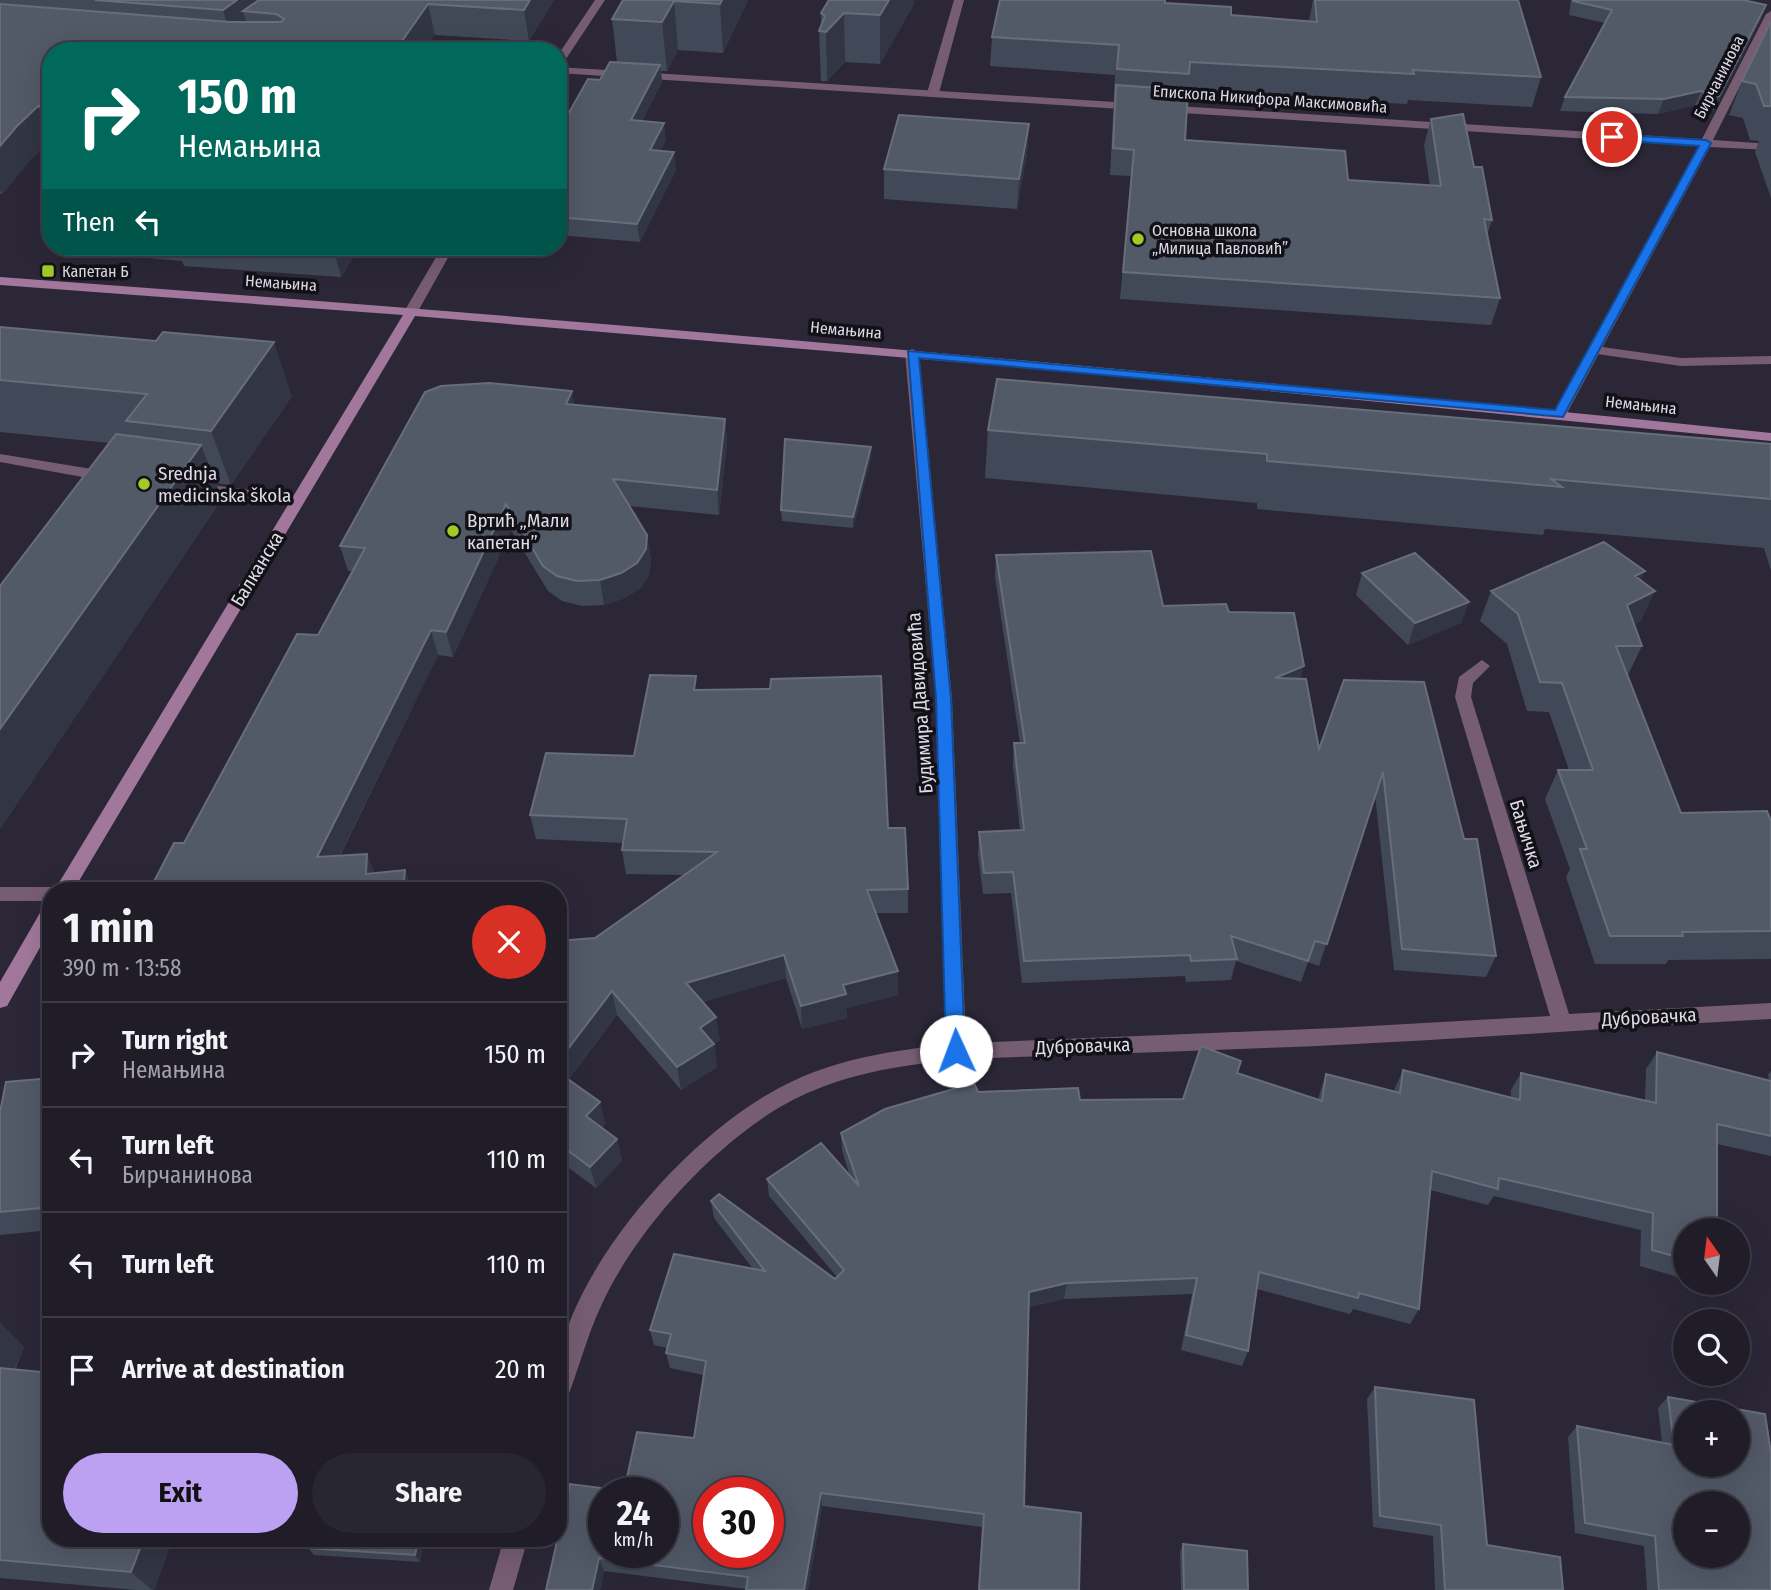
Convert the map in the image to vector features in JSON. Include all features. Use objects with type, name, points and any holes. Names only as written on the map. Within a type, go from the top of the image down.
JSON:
[{"type":"street","points":[[567,50],[600,0]]},
{"type":"street","points":[[933,93],[958,4]]},
{"type":"street","name":"Бирчанинова","points":[[1559,415],[1706,143],[1771,14]]},
{"type":"street","name":"Епископа Никифора Максимовића","points":[[567,71],[1771,147]]},
{"type":"street","name":"Балканска","points":[[68,882],[444,256]]},
{"type":"street","name":"Немањина","points":[[0,281],[412,310],[912,353],[1771,437]]},
{"type":"street","points":[[1595,351],[1681,362],[1771,360]]},
{"type":"street","name":"Будимира Давидовића","points":[[912,353],[944,699],[956,1051]]},
{"type":"street","points":[[0,458],[112,482]]},
{"type":"street","points":[[179,486],[298,501]]},
{"type":"street","name":"Бањичка","points":[[1482,666],[1465,681],[1463,697],[1561,1021]]},
{"type":"street","points":[[0,894],[42,894]]},
{"type":"street","points":[[0,1000],[42,927]]},
{"type":"street","name":"Дубровачка","points":[[567,1366],[577,1334],[601,1282],[631,1234],[682,1178],[736,1126],[798,1088],[864,1066],[956,1051],[1308,1038],[1561,1021],[1771,1011]]},
{"type":"street","points":[[502,1590],[514,1547]]},
{"type":"building","points":[[95,0],[237,0],[223,10]]},
{"type":"building","points":[[259,0],[530,0],[524,10],[428,4],[401,42],[42,42],[42,106],[38,106],[0,146],[0,4],[230,22],[281,22],[284,19],[276,14],[243,11]]},
{"type":"building","points":[[623,0],[722,0],[720,4],[674,1],[662,22],[612,19]]},
{"type":"building","points":[[829,0],[889,0],[880,15],[844,13],[826,32],[819,31],[825,16],[821,13]]},
{"type":"building","points":[[1000,0],[1165,0],[1165,3],[1231,7],[1231,15],[1317,22],[1315,0],[1518,0],[1541,77],[1413,70],[1414,74],[1190,62],[1189,74],[1117,69],[1119,45],[992,37]]},
{"type":"building","points":[[1573,0],[1743,0],[1766,5],[1719,96],[1701,91],[1664,99],[1565,97],[1612,10]]},
{"type":"building","points":[[1771,21],[1771,106],[1764,106],[1756,84],[1742,81]]},
{"type":"building","points":[[610,62],[660,65],[631,120],[664,123],[650,150],[674,152],[637,224],[567,218],[567,116],[588,79],[600,80]]},
{"type":"building","points":[[1116,85],[1188,90],[1185,140],[1345,151],[1348,180],[1441,186],[1431,119],[1463,114],[1474,167],[1482,167],[1492,220],[1484,219],[1500,298],[1123,272],[1134,150],[1113,148]]},
{"type":"building","points":[[899,115],[1029,124],[1019,179],[884,169]]},
{"type":"building","points":[[0,327],[156,341],[163,332],[274,342],[211,431],[126,421],[147,394],[0,380]]},
{"type":"building","points":[[997,379],[1771,444],[1771,499],[1551,479],[1562,487],[1267,461],[1267,454],[988,430]]},
{"type":"building","points":[[489,383],[572,391],[566,404],[725,419],[717,490],[613,479],[647,535],[646,549],[637,563],[621,573],[600,580],[577,581],[557,576],[543,566],[506,504],[446,632],[431,630],[317,857],[367,854],[366,874],[405,870],[404,882],[154,882],[174,843],[184,843],[297,634],[318,635],[365,548],[340,546],[425,392],[441,386]]},
{"type":"building","points":[[116,434],[201,445],[0,729],[0,586]]},
{"type":"building","points":[[785,439],[871,447],[853,517],[781,510]]},
{"type":"building","points":[[1604,542],[1645,571],[1635,576],[1655,591],[1627,605],[1642,646],[1616,646],[1681,813],[1767,811],[1771,821],[1771,931],[1682,932],[1683,936],[1610,936],[1580,849],[1587,849],[1558,770],[1593,770],[1562,683],[1540,682],[1518,614],[1491,591]]},
{"type":"building","points":[[1151,551],[1163,606],[1226,604],[1229,612],[1294,613],[1304,666],[1275,678],[1306,679],[1319,749],[1344,680],[1424,682],[1464,839],[1477,839],[1496,956],[1402,949],[1383,772],[1327,944],[1315,941],[1308,961],[1231,936],[1237,959],[1191,961],[1190,955],[1024,961],[1013,872],[984,873],[979,832],[1024,830],[1014,743],[1025,743],[996,555]]},
{"type":"building","points":[[1415,553],[1469,602],[1415,623],[1362,573]]},
{"type":"building","points":[[650,675],[696,676],[694,690],[770,689],[771,679],[881,676],[888,828],[905,828],[908,889],[867,890],[898,971],[843,985],[846,994],[801,1006],[784,955],[686,983],[716,1017],[700,1028],[714,1044],[677,1067],[612,991],[567,1050],[567,940],[595,938],[717,852],[622,850],[627,819],[530,815],[546,753],[634,756]]},
{"type":"building","points":[[1201,1046],[1241,1061],[1237,1073],[1322,1101],[1326,1074],[1400,1093],[1403,1070],[1520,1100],[1521,1073],[1656,1103],[1657,1052],[1771,1081],[1771,1136],[1717,1124],[1717,1218],[1673,1218],[1673,1256],[1652,1250],[1653,1213],[1499,1178],[1498,1189],[1432,1171],[1419,1309],[1359,1293],[1358,1298],[1259,1272],[1248,1351],[1186,1335],[1197,1278],[1067,1283],[1029,1292],[1024,1506],[1081,1513],[1079,1590],[979,1590],[984,1514],[821,1493],[804,1590],[746,1590],[748,1577],[677,1568],[679,1477],[627,1477],[637,1432],[694,1438],[706,1361],[666,1353],[671,1334],[650,1330],[674,1254],[765,1271],[711,1201],[719,1194],[835,1279],[844,1270],[767,1179],[821,1143],[859,1186],[841,1133],[885,1109],[974,1083],[978,1092],[1078,1088],[1080,1100],[1183,1099]]},
{"type":"building","points":[[567,1078],[600,1102],[586,1116],[617,1139],[590,1167],[567,1150]]},
{"type":"building","points":[[42,1079],[42,1208],[0,1212],[0,1112],[6,1082]]},
{"type":"building","points":[[0,1368],[42,1372],[42,1547],[141,1547],[131,1572],[0,1560]]},
{"type":"building","points":[[1375,1387],[1474,1400],[1487,1545],[1560,1557],[1563,1590],[1445,1590],[1441,1525],[1380,1516]]},
{"type":"building","points":[[1668,1397],[1685,1400],[1673,1400],[1673,1437]]},
{"type":"building","points":[[1750,1411],[1765,1414],[1771,1453],[1771,1590],[1659,1590],[1655,1536],[1585,1523],[1577,1426],[1673,1445],[1673,1477],[1750,1477]]},
{"type":"building","points":[[570,1484],[588,1486],[588,1568],[597,1568],[592,1590],[546,1590],[556,1547],[567,1547],[567,1497]]},
{"type":"building","points":[[1183,1544],[1247,1551],[1248,1590],[1184,1590]]},
{"type":"building","points":[[308,1547],[417,1547],[415,1555]]},
{"type":"place","name":"Основна школа „Милица Павловић”","points":[[1138,239]]},
{"type":"place","name":"Капетан Б","points":[[48,271]]},
{"type":"place","name":"Srednja medicinska škola","points":[[144,484]]},
{"type":"place","name":"Вртић „Мали капетан”","points":[[453,531]]},
{"type":"route","points":[[956,1051],[944,699],[912,353],[1374,395],[1559,415],[1706,143],[1612,137]]}]
